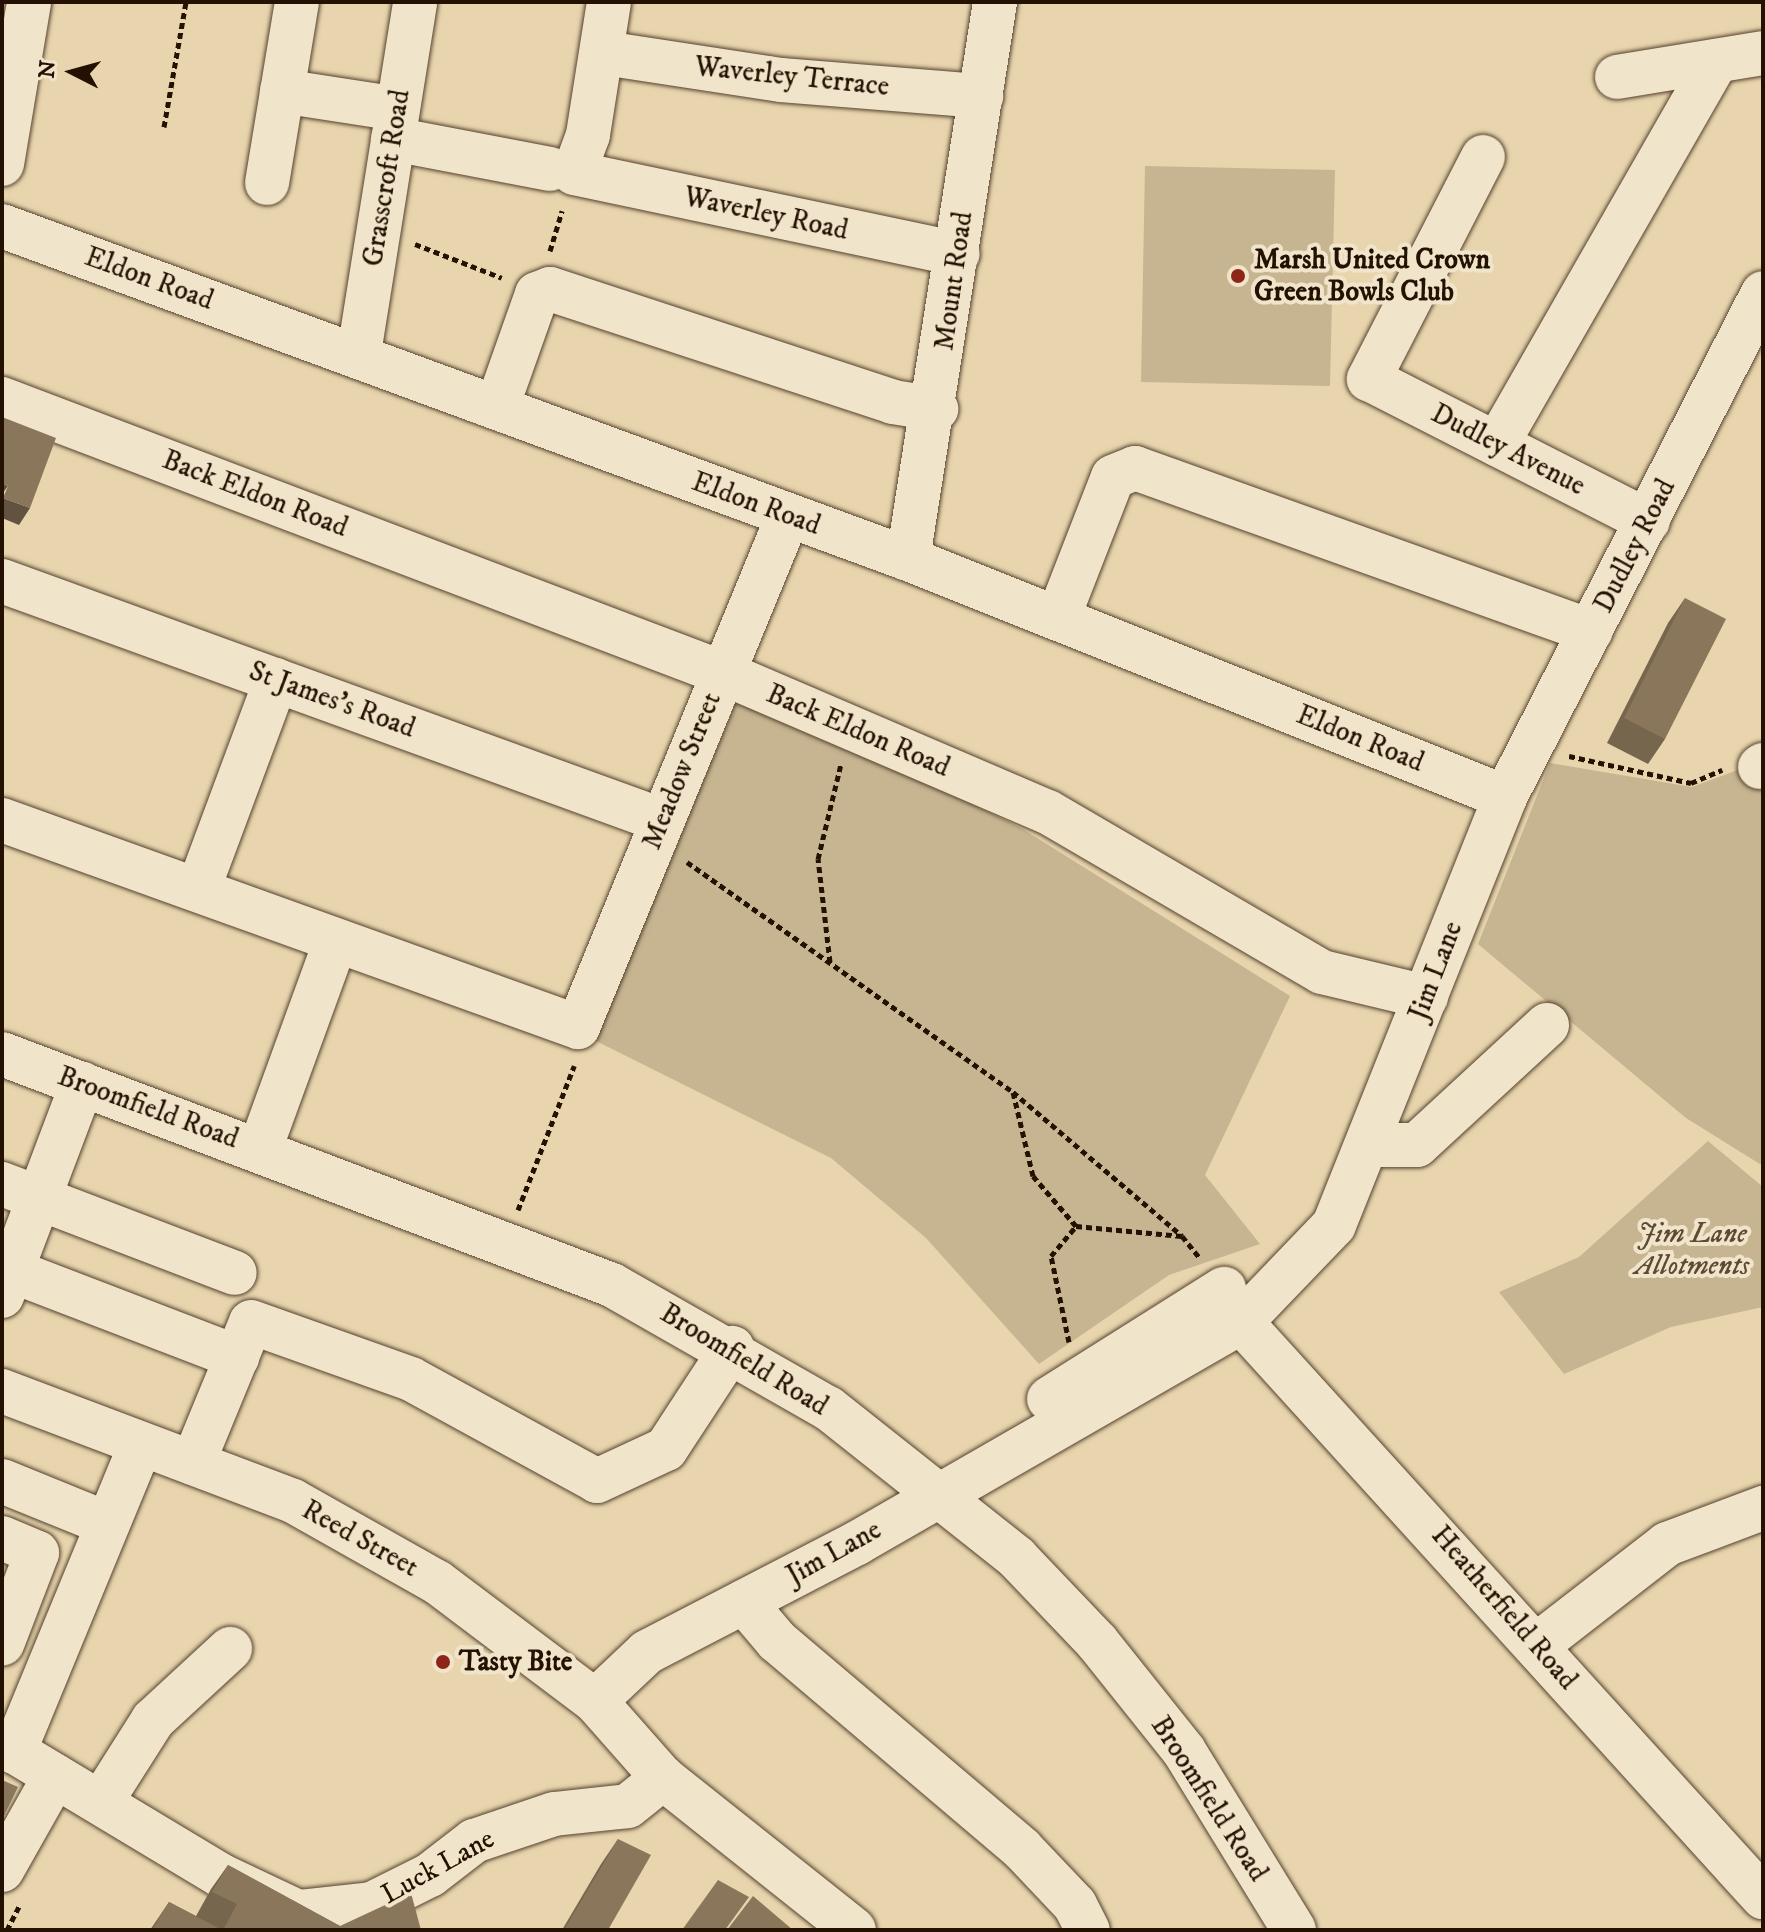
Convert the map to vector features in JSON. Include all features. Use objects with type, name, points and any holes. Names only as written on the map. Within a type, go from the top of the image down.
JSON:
[{"type":"street","points":[[2,164],[8,94],[29,2]]},
{"type":"street","points":[[267,183],[297,2]]},
{"type":"street","name":"Grasscroft Road","points":[[359,353],[415,2]]},
{"type":"street","points":[[562,171],[604,53],[609,2]]},
{"type":"street","name":"Mount Road","points":[[908,559],[936,409],[995,2]]},
{"type":"street","name":"Waverley Terrace","points":[[604,53],[781,80],[981,96]]},
{"type":"street","points":[[1617,77],[1763,53]]},
{"type":"street","points":[[1497,444],[1716,61]]},
{"type":"street","name":"Waverley Road","points":[[282,91],[562,171],[958,254]]},
{"type":"street","name":"Dudley Avenue","points":[[1483,157],[1369,379],[1648,521]]},
{"type":"street","name":"Eldon Road","points":[[2,226],[359,353],[908,559],[1505,797]]},
{"type":"street","points":[[497,407],[522,287],[550,289],[893,402],[936,409]]},
{"type":"street","name":"Dudley Road","points":[[1505,797],[1763,293]]},
{"type":"street","name":"Back Eldon Road","points":[[2,399],[723,673],[1048,812],[1322,972],[1426,997]]},
{"type":"street","points":[[1058,618],[1113,477],[1135,468],[1591,631]]},
{"type":"street","name":"Meadow Street","points":[[578,1027],[788,516]]},
{"type":"street","name":"St James's Road","points":[[2,581],[276,680],[658,829]]},
{"type":"street","points":[[198,890],[276,680]]},
{"type":"street","name":"Jim Lane","points":[[957,1452],[1075,1395],[1233,1306],[1334,1225],[1369,1145],[1505,797]]},
{"type":"street","points":[[2,820],[578,1027]]},
{"type":"street","points":[[260,1149],[336,940]]},
{"type":"street","points":[[1369,1145],[1417,1145],[1547,1025]]},
{"type":"street","name":"Broomfield Road","points":[[2,1054],[506,1240],[732,1348],[828,1408],[1017,1558],[1097,1642],[1184,1751],[1294,1930]]},
{"type":"street","points":[[82,1084],[20,1191],[5,1278],[244,1340],[411,1379],[597,1481],[666,1449],[732,1348]]},
{"type":"street","points":[[20,1191],[235,1273]]},
{"type":"street","name":"Heatherfield Road","points":[[1233,1306],[1763,1897]]},
{"type":"street","points":[[193,1463],[244,1340]]},
{"type":"street","name":"Reed Street","points":[[2,1391],[293,1501],[437,1582],[595,1701],[663,1778]]},
{"type":"street","name":"Jim Lane","points":[[595,1701],[647,1652],[744,1602],[936,1493],[1075,1395]]},
{"type":"street","points":[[8,1748],[45,1677],[141,1444]]},
{"type":"street","points":[[2,1481],[108,1524]]},
{"type":"street","points":[[2,1644],[19,1546],[57,1503]]},
{"type":"street","points":[[1537,1645],[1667,1544],[1763,1508]]},
{"type":"street","points":[[744,1602],[777,1641],[1022,1849],[1075,1905],[1088,1930]]},
{"type":"street","points":[[101,1802],[153,1720],[230,1649]]},
{"type":"street","points":[[2,1658],[45,1677]]},
{"type":"street","name":"Luck Lane","points":[[8,1748],[101,1802],[136,1838],[298,1912],[344,1912],[430,1875],[474,1841],[554,1814],[628,1806],[663,1778]]},
{"type":"street","points":[[2,1870],[55,1776]]},
{"type":"street","points":[[663,1778],[854,1930]]},
{"type":"path","points":[[164,127],[186,2]]},
{"type":"path","points":[[378,230],[522,287],[562,171]]},
{"type":"path","points":[[830,963],[818,859],[853,728]]},
{"type":"path","points":[[1530,747],[1691,783],[1742,761],[1762,766]]},
{"type":"path","points":[[658,829],[830,963],[1013,1092],[1182,1236],[1233,1306]]},
{"type":"path","points":[[506,1240],[581,1048],[578,1027]]},
{"type":"path","points":[[1013,1092],[1033,1176],[1076,1226],[1182,1236]]},
{"type":"path","points":[[1075,1395],[1051,1256],[1076,1226]]},
{"type":"green space","name":"Marsh United Crown Green Bowls Club","points":[[1145,166],[1335,170],[1330,386],[1141,382]]},
{"type":"green space","points":[[736,703],[841,739],[1021,828],[1290,996],[1205,1175],[1260,1244],[1169,1275],[1039,1364],[926,1238],[831,1158],[594,1040]]},
{"type":"green space","points":[[1550,763],[1692,787],[1743,768],[1763,782],[1763,1166],[1686,1118],[1478,944]]},
{"type":"green space","name":"Jim Lane Allotments","points":[[1708,1141],[1763,1187],[1763,1307],[1671,1327],[1564,1374],[1499,1292],[1579,1257]]},
{"type":"building","points":[[2,417],[56,438],[30,508],[3,498],[8,486],[2,484]]},
{"type":"building","points":[[1685,598],[1726,619],[1665,739],[1624,718]]},
{"type":"building","points":[[2,1780],[18,1787],[2,1820]]},
{"type":"building","points":[[618,1839],[651,1855],[608,1930],[564,1930]]},
{"type":"building","points":[[228,1865],[340,1926],[411,1893],[421,1930],[223,1930],[237,1904],[212,1892]]},
{"type":"building","points":[[718,1880],[749,1897],[725,1930],[682,1930]]},
{"type":"building","points":[[753,1896],[793,1930],[727,1930]]},
{"type":"building","points":[[169,1902],[222,1930],[152,1930]]},
{"type":"place","name":"Marsh United Crown Green Bowls Club","points":[[1238,276]]},
{"type":"place","name":"Tasty Bite","points":[[443,1662]]}]
